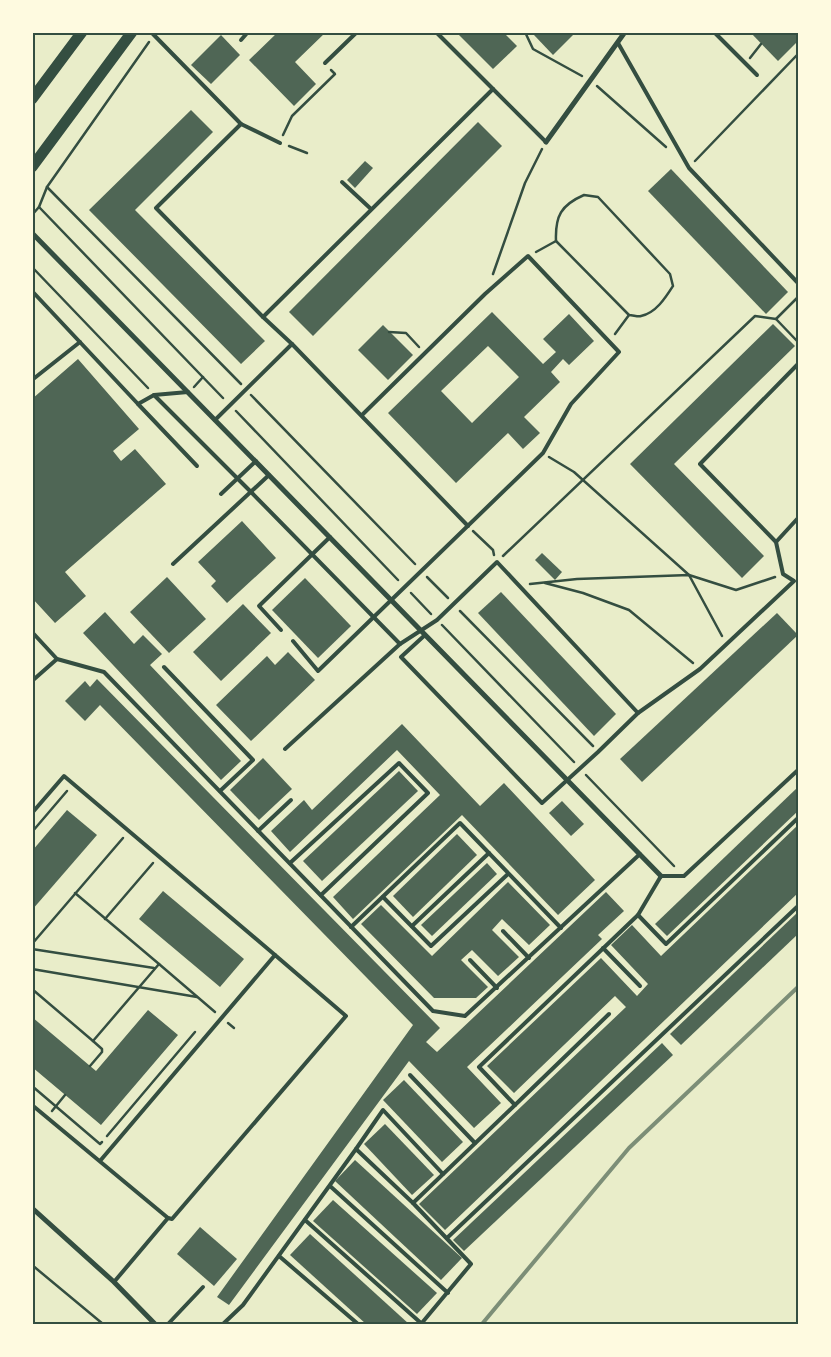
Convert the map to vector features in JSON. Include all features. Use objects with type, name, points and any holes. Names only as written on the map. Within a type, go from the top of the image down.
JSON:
[{"type":"main road","points":[[32,99],[82,32]]},
{"type":"main road","points":[[32,167],[132,32]]},
{"type":"street","points":[[546,142],[625,32]]},
{"type":"street","points":[[32,233],[661,876]]},
{"type":"street","points":[[32,1208],[114,1282],[155,1324]]},
{"type":"lane","points":[[241,40],[248,32]]},
{"type":"lane","points":[[325,63],[358,32]]},
{"type":"lane","points":[[436,32],[546,142]]},
{"type":"lane","points":[[714,32],[757,75]]},
{"type":"lane","points":[[152,34],[242,124],[280,143]]},
{"type":"lane","points":[[618,43],[689,168],[798,283]]},
{"type":"lane","points":[[263,316],[493,89]]},
{"type":"lane","points":[[242,124],[156,208],[292,344],[468,526]]},
{"type":"lane","points":[[342,182],[371,209]]},
{"type":"lane","points":[[293,641],[318,670],[543,453],[571,404],[620,352],[528,256],[485,294],[362,416]]},
{"type":"lane","points":[[32,291],[197,466]]},
{"type":"lane","points":[[32,380],[80,342]]},
{"type":"lane","points":[[215,420],[292,344]]},
{"type":"lane","points":[[798,364],[700,464],[776,542],[784,574],[794,581],[798,587]]},
{"type":"lane","points":[[138,404],[154,395],[188,392]]},
{"type":"lane","points":[[154,395],[400,644]]},
{"type":"lane","points":[[221,494],[256,461]]},
{"type":"lane","points":[[173,564],[270,475]]},
{"type":"lane","points":[[776,542],[798,518]]},
{"type":"lane","points":[[281,630],[259,606],[330,537]]},
{"type":"lane","points":[[638,712],[497,562],[423,633],[401,657],[542,803],[598,752],[638,712],[700,669],[794,581]]},
{"type":"lane","points":[[32,632],[57,659],[104,672],[432,1011],[465,1016],[640,854]]},
{"type":"lane","points":[[285,749],[400,644],[423,633]]},
{"type":"lane","points":[[32,681],[57,659]]},
{"type":"lane","points":[[164,667],[252,760],[220,791]]},
{"type":"lane","points":[[290,863],[399,763],[428,793],[321,895]]},
{"type":"lane","points":[[514,1105],[479,1067],[638,915],[661,876],[684,876],[798,770]]},
{"type":"lane","points":[[32,812],[64,776],[346,1016],[174,1219],[168,1218],[32,1105]]},
{"type":"lane","points":[[258,831],[291,800]]},
{"type":"lane","points":[[638,915],[666,944],[798,818]]},
{"type":"lane","points":[[351,927],[460,823],[561,928]]},
{"type":"lane","points":[[412,926],[489,854]]},
{"type":"lane","points":[[383,897],[431,946],[508,874]]},
{"type":"lane","points":[[447,1238],[798,906]]},
{"type":"lane","points":[[503,931],[529,958]]},
{"type":"lane","points":[[603,948],[640,986]]},
{"type":"lane","points":[[100,1161],[275,955]]},
{"type":"lane","points":[[470,960],[497,988]]},
{"type":"lane","points":[[413,1203],[609,1014]]},
{"type":"lane","points":[[410,1075],[475,1143]]},
{"type":"lane","points":[[223,1324],[243,1305],[383,1110],[443,1174]]},
{"type":"lane","points":[[305,1220],[421,1324],[471,1264],[413,1203],[356,1149]]},
{"type":"lane","points":[[330,1186],[448,1293]]},
{"type":"lane","points":[[114,1282],[168,1218]]},
{"type":"lane","points":[[279,1256],[358,1324]]},
{"type":"lane","points":[[168,1324],[203,1287]]},
{"type":"path","points":[[525,32],[533,49],[590,81],[668,149]]},
{"type":"path","points":[[32,215],[39,206],[47,188],[152,34]]},
{"type":"path","points":[[746,63],[761,44]]},
{"type":"path","points":[[689,168],[798,54]]},
{"type":"path","points":[[307,153],[280,143],[292,116],[335,74],[325,63]]},
{"type":"path","points":[[485,294],[525,182],[546,142]]},
{"type":"path","points":[[47,188],[598,752]]},
{"type":"path","points":[[584,195],[598,197],[670,274],[673,286],[666,297],[654,309],[642,316],[629,315],[556,241],[559,213],[572,200],[584,195]]},
{"type":"path","points":[[39,206],[684,876]]},
{"type":"path","points":[[528,256],[556,241]]},
{"type":"path","points":[[32,267],[154,395]]},
{"type":"path","points":[[776,319],[798,297]]},
{"type":"path","points":[[610,342],[629,315]]},
{"type":"path","points":[[468,526],[493,550],[497,562],[755,316],[776,319],[798,342]]},
{"type":"path","points":[[389,332],[406,333],[425,353]]},
{"type":"path","points":[[543,453],[574,472],[689,575],[726,644]]},
{"type":"path","points":[[520,586],[577,579],[689,575],[736,590],[784,574]]},
{"type":"path","points":[[543,583],[583,593],[629,610],[700,669]]},
{"type":"path","points":[[32,832],[68,791]]},
{"type":"path","points":[[32,944],[129,831]]},
{"type":"path","points":[[105,919],[153,863]]},
{"type":"path","points":[[76,893],[215,1012],[220,1004]]},
{"type":"path","points":[[32,949],[155,968]]},
{"type":"path","points":[[93,1041],[159,964]]},
{"type":"path","points":[[32,969],[196,997]]},
{"type":"path","points":[[32,989],[102,1049],[102,1052],[90,1066]]},
{"type":"path","points":[[227,1022],[234,1028]]},
{"type":"path","points":[[32,1086],[100,1144],[187,1042]]},
{"type":"path","points":[[47,1117],[65,1095]]},
{"type":"path","points":[[32,1264],[103,1324]]},
{"type":"building","points":[[278,32],[326,32],[295,62],[316,84],[294,106],[249,60]]},
{"type":"building","points":[[456,32],[503,32],[517,46],[493,69]]},
{"type":"building","points":[[537,32],[576,32],[553,55],[534,35]]},
{"type":"building","points":[[750,32],[798,32],[798,41],[778,61]]},
{"type":"building","points":[[221,35],[240,55],[211,84],[191,65]]},
{"type":"building","points":[[191,110],[213,132],[135,210],[265,341],[241,364],[89,210]]},
{"type":"building","points":[[478,122],[502,146],[313,336],[289,312]]},
{"type":"building","points":[[365,161],[373,168],[355,188],[347,180]]},
{"type":"building","points":[[671,169],[788,292],[766,314],[648,191]]},
{"type":"building","points":[[492,312],[543,364],[556,352],[543,339],[569,314],[594,341],[569,365],[563,359],[551,372],[560,382],[524,417],[540,433],[523,449],[508,433],[456,483],[388,413]],"holes":[[[488,346],[519,377],[472,423],[441,391]]]},
{"type":"building","points":[[773,324],[795,346],[674,464],[764,556],[742,578],[630,464]]},
{"type":"building","points":[[383,325],[413,355],[388,380],[358,350]]},
{"type":"building","points":[[78,359],[139,429],[113,451],[121,461],[135,449],[166,484],[65,572],[86,596],[55,623],[32,598],[32,399]]},
{"type":"building","points":[[242,521],[276,558],[227,603],[211,586],[216,581],[198,562]]},
{"type":"building","points":[[542,553],[562,572],[555,580],[535,560]]},
{"type":"building","points":[[167,577],[206,619],[169,653],[130,612]]},
{"type":"building","points":[[305,578],[351,626],[318,658],[272,610]]},
{"type":"building","points":[[501,592],[616,714],[594,736],[478,613]]},
{"type":"building","points":[[243,604],[271,633],[221,681],[193,652]]},
{"type":"building","points":[[105,612],[134,644],[143,635],[162,654],[150,665],[241,761],[221,780],[83,633]]},
{"type":"building","points":[[777,613],[798,635],[642,782],[620,759]]},
{"type":"building","points":[[288,652],[315,680],[251,741],[216,705],[267,656],[275,665]]},
{"type":"building","points":[[97,679],[440,1028],[426,1042],[437,1052],[606,892],[624,911],[598,935],[602,939],[467,1067],[501,1103],[474,1128],[409,1061],[229,1305],[217,1297],[413,1025],[100,705],[85,721],[65,701],[85,681],[90,687]]},
{"type":"building","points":[[402,724],[480,806],[504,783],[595,880],[558,915],[462,815],[353,919],[333,897],[440,795],[397,750],[290,852],[271,831],[304,800],[312,810]]},
{"type":"building","points":[[263,758],[292,789],[259,820],[230,790]]},
{"type":"building","points":[[399,771],[418,791],[322,881],[303,861]]},
{"type":"building","points":[[798,787],[798,811],[667,936],[655,924]]},
{"type":"building","points":[[562,801],[584,824],[571,836],[549,813]]},
{"type":"building","points":[[67,810],[97,835],[32,910],[32,851]]},
{"type":"building","points":[[798,825],[798,893],[445,1230],[419,1204],[626,1007],[615,996],[514,1093],[487,1066],[601,958],[637,996],[648,984],[611,945],[632,925],[661,956]]},
{"type":"building","points":[[457,834],[477,855],[413,917],[393,896]]},
{"type":"building","points":[[487,863],[497,874],[432,936],[421,925]]},
{"type":"building","points":[[508,882],[550,925],[529,945],[502,919],[492,930],[519,957],[498,976],[472,950],[461,960],[488,987],[476,998],[434,998],[361,924],[381,905],[432,956]]},
{"type":"building","points":[[163,891],[244,959],[220,987],[139,919]]},
{"type":"building","points":[[798,912],[798,934],[681,1045],[670,1034]]},
{"type":"building","points":[[148,1010],[178,1035],[101,1125],[32,1067],[32,1017],[96,1071]]},
{"type":"building","points":[[662,1043],[673,1055],[464,1251],[453,1240]]},
{"type":"building","points":[[404,1080],[463,1142],[442,1162],[383,1100]]},
{"type":"building","points":[[385,1124],[434,1175],[412,1195],[364,1144]]},
{"type":"building","points":[[355,1160],[462,1258],[441,1280],[335,1181]]},
{"type":"building","points":[[333,1200],[437,1293],[417,1314],[313,1221]]},
{"type":"building","points":[[200,1227],[237,1259],[214,1286],[177,1254]]},
{"type":"building","points":[[310,1234],[409,1324],[366,1324],[290,1255]]},
{"type":"railway","points":[[482,1324],[629,1148],[798,987]]}]
